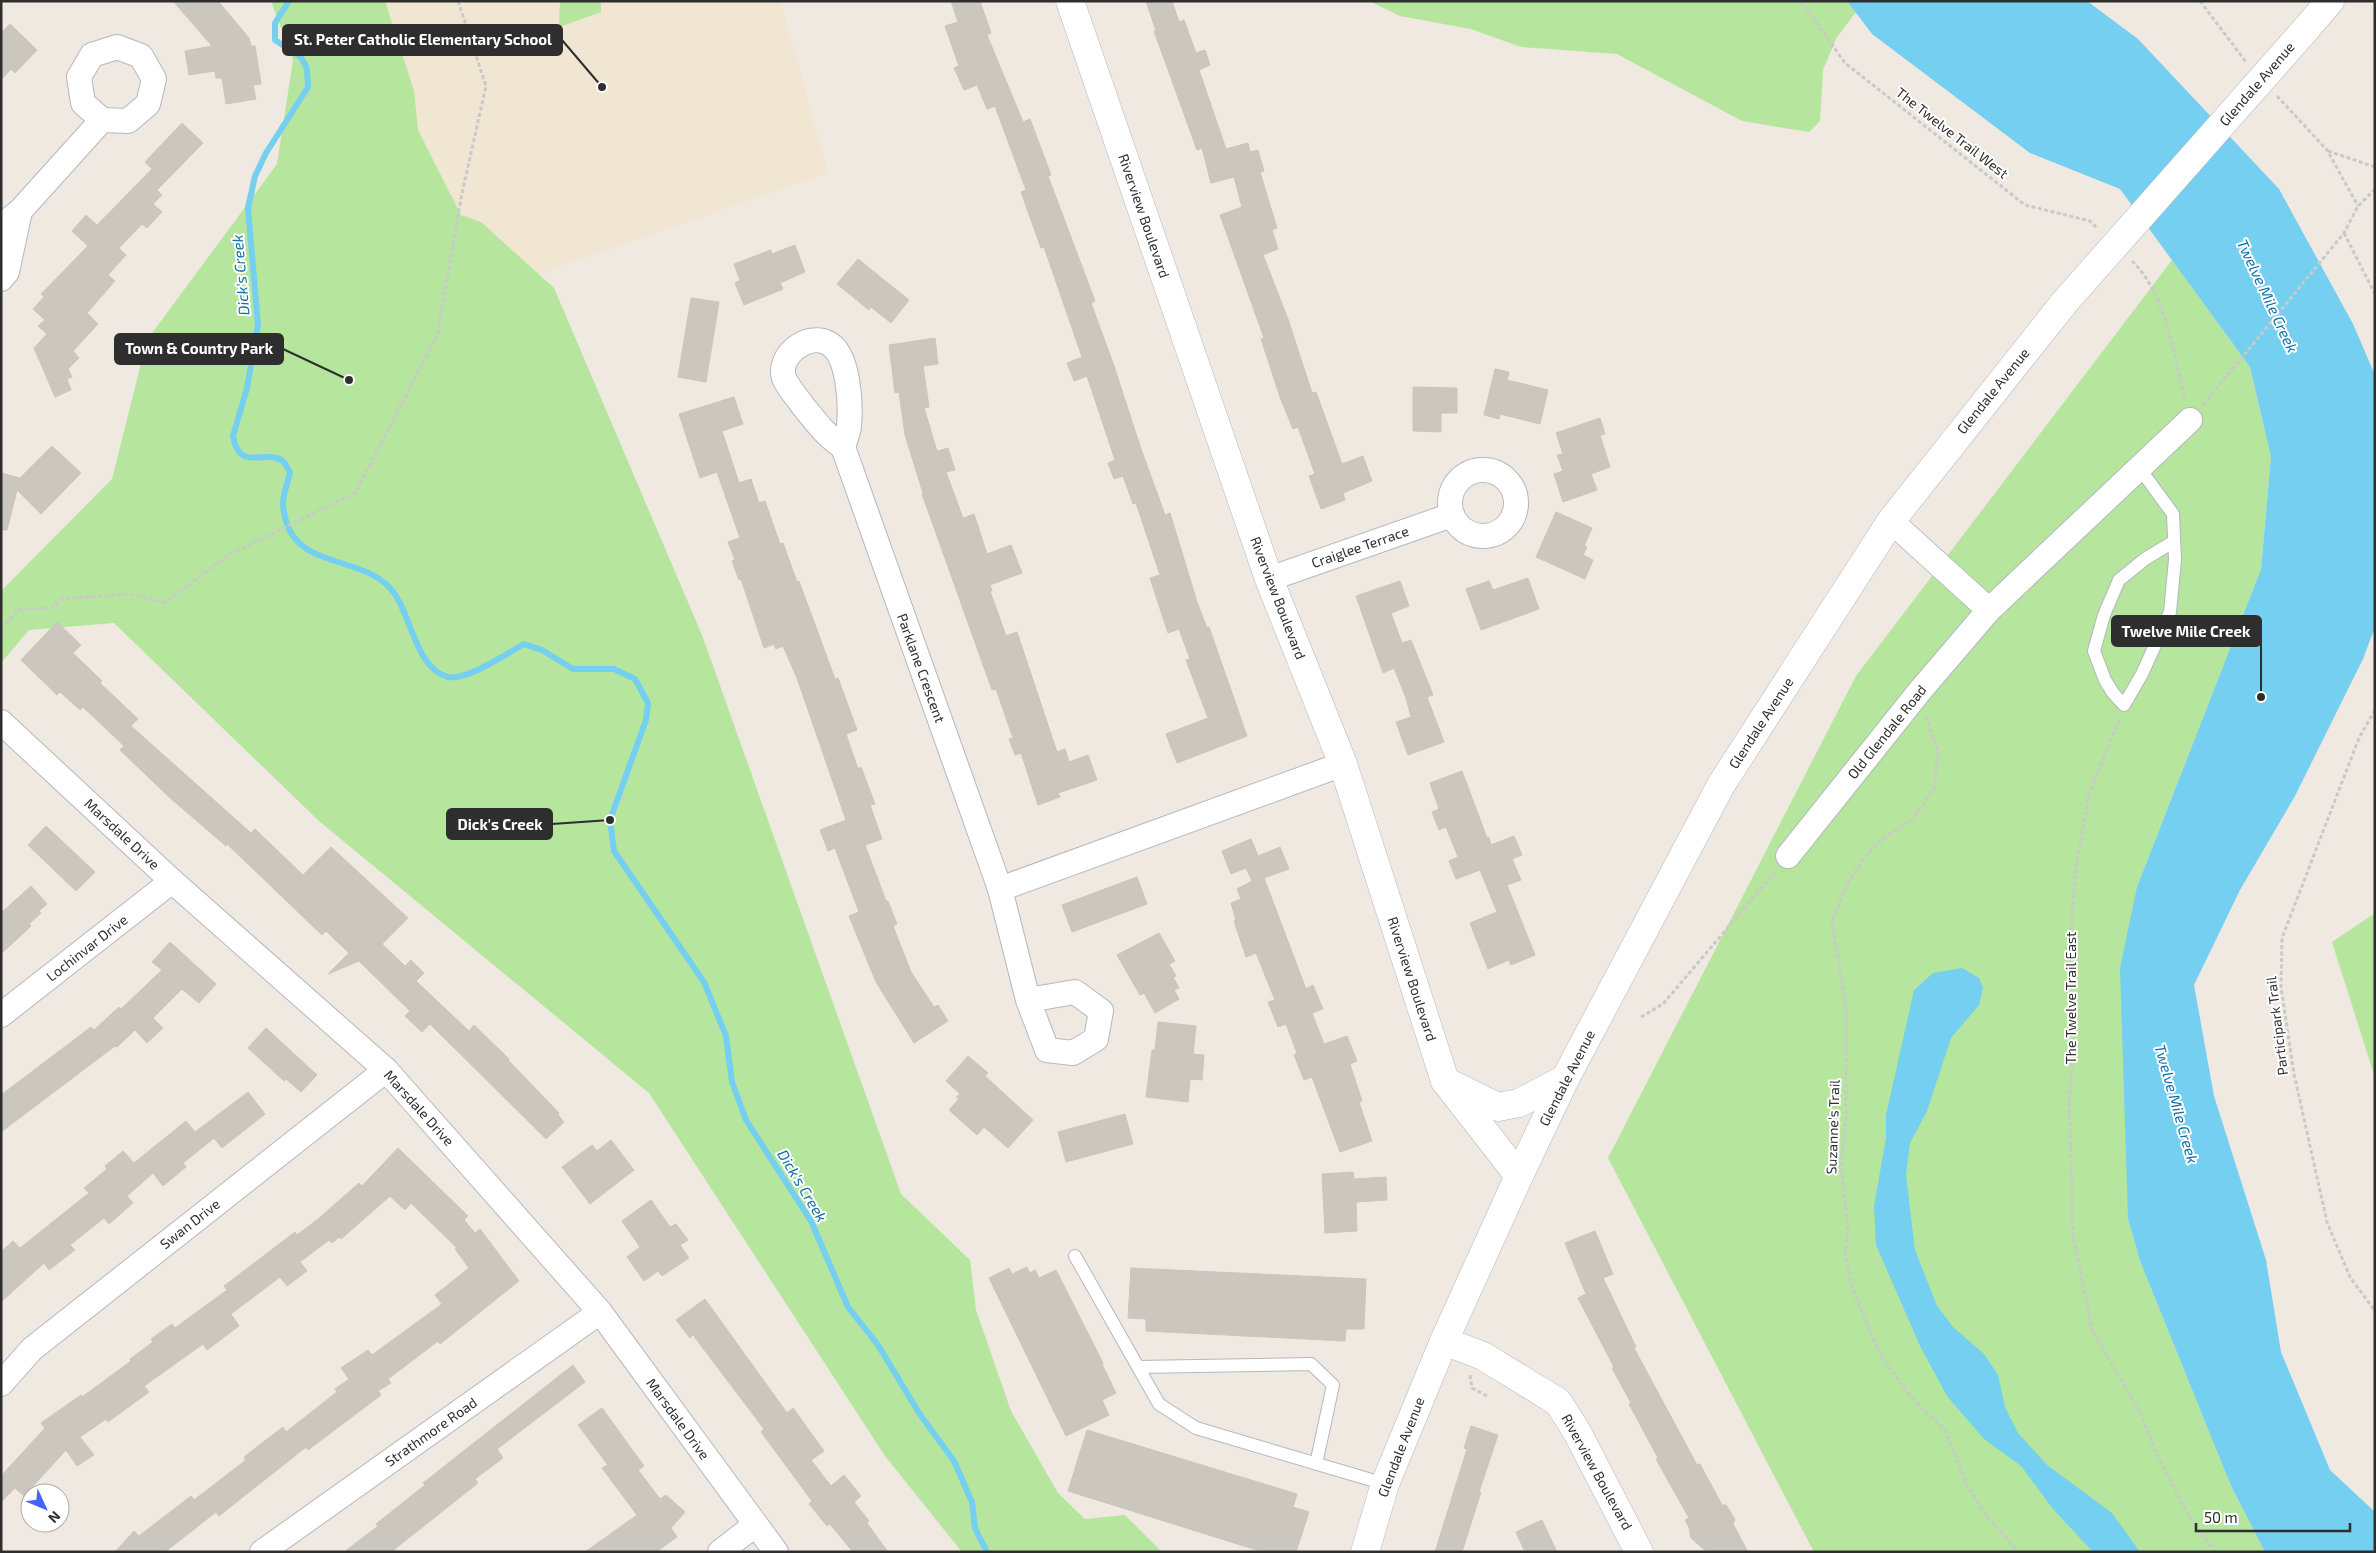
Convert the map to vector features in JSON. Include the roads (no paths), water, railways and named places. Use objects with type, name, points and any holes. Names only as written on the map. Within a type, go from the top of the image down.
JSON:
[{"type":"main road","name":"Riverview Boulevard","points":[[1070,1],[1269,579],[1343,764],[1445,1081],[1519,1176]]},
{"type":"main road","name":"Glendale Avenue","points":[[1365,1552],[1385,1484],[1444,1341],[1519,1176],[1565,1080],[1721,785],[1891,521],[2064,303],[2330,1]]},
{"type":"main road","points":[[1445,1081],[1498,1107],[1519,1103],[1565,1080]]},
{"type":"main road","name":"Riverview Boulevard","points":[[1444,1341],[1483,1356],[1558,1402],[1577,1432],[1640,1552]]},
{"type":"street","points":[[1,226],[20,211],[102,120]]},
{"type":"street","points":[[1,279],[7,272],[20,211]]},
{"type":"street","name":"Old Glendale Road","points":[[1788,856],[1918,692],[1989,610],[2140,470],[2190,420]]},
{"type":"street","name":"Parklane Crescent","points":[[843,447],[1000,888],[1028,1000]]},
{"type":"street","name":"Craiglee Terrace","points":[[1269,579],[1452,515]]},
{"type":"street","points":[[1891,521],[1989,610]]},
{"type":"street","name":"Marsdale Drive","points":[[1,722],[172,881],[386,1070],[600,1312],[776,1552]]},
{"type":"street","points":[[1000,888],[1343,764]]},
{"type":"street","name":"Lochinvar Drive","points":[[1,1015],[172,881]]},
{"type":"street","name":"Swan Drive","points":[[1,1384],[32,1349],[386,1070]]},
{"type":"street","name":"Strathmore Road","points":[[262,1552],[600,1312]]},
{"type":"street","points":[[720,1552],[755,1525]]},
{"type":"lane","points":[[2140,470],[2173,514],[2175,560],[2170,612],[2142,674],[2124,705],[2112,693],[2094,651],[2104,615],[2119,580],[2144,559],[2173,542]]},
{"type":"lane","points":[[1075,1256],[1159,1404],[1196,1428],[1385,1484]]},
{"type":"lane","points":[[1138,1367],[1311,1364],[1333,1386],[1316,1464]]},
{"type":"water","points":[[1847,1],[2087,1],[2138,39],[2279,189],[2353,324],[2375,375],[2375,627],[2363,659],[2295,796],[2240,890],[2194,985],[2214,1096],[2266,1260],[2281,1352],[2330,1470],[2375,1512],[2375,1552],[2265,1552],[2231,1486],[2140,1261],[2128,1219],[2120,968],[2137,887],[2261,569],[2271,457],[2250,367],[2120,189],[2030,153],[1872,34]]},
{"type":"water","points":[[1962,968],[1979,978],[1983,988],[1979,1005],[1951,1038],[1927,1111],[1910,1143],[1906,1175],[1915,1250],[1937,1306],[1954,1328],[1984,1354],[1998,1375],[2005,1407],[2018,1433],[2047,1465],[2112,1513],[2140,1552],[2093,1552],[2053,1509],[2021,1466],[1984,1439],[1947,1396],[1920,1346],[1876,1245],[1874,1206],[1886,1138],[1886,1115],[1914,990],[1933,973]]},
{"type":"waterway","name":"Dick's Creek","points":[[289,1],[275,23],[275,40],[301,57],[307,69],[308,87],[266,153],[255,176],[248,208],[258,325],[247,388],[233,436],[236,447],[241,454],[247,457],[270,457],[284,462],[290,472],[283,498],[283,508],[286,521],[293,536],[304,547],[317,554],[363,571],[378,578],[390,588],[403,610],[420,651],[437,671],[448,677],[465,675],[476,671],[524,644],[542,650],[573,669],[614,669],[635,679],[648,703],[646,720],[610,820],[614,851],[704,982],[726,1036],[732,1082],[746,1120],[811,1221],[848,1307],[878,1345],[919,1413],[954,1461],[972,1502],[975,1528],[987,1552]]},
{"type":"place","name":"St. Peter Catholic Elementary School","points":[[602,87]]},
{"type":"place","name":"Town & Country Park","points":[[349,380]]},
{"type":"place","name":"Twelve Mile Creek","points":[[2261,697]]},
{"type":"place","name":"Dick's Creek","points":[[610,820]]}]
